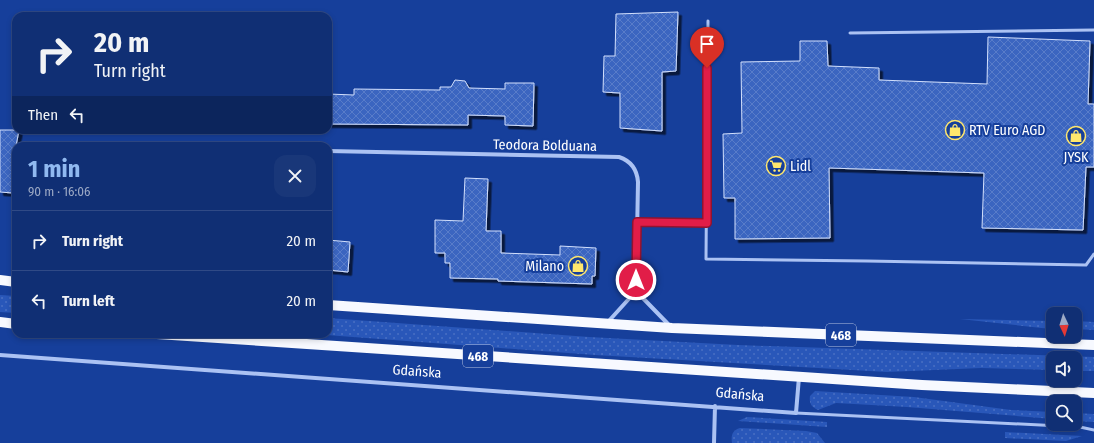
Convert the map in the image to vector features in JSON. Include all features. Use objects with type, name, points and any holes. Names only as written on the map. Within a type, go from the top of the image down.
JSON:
[{"type":"main road","points":[[0,280],[12,282]]},
{"type":"main road","name":"468","points":[[332,305],[672,328],[1094,345]]},
{"type":"main road","points":[[0,322],[12,324]]},
{"type":"main road","name":"Gdańska","points":[[217,338],[922,385],[1094,393]]},
{"type":"street","name":"Teodora Bolduana","points":[[332,151],[619,157],[626,159],[637,173],[636,291]]},
{"type":"street","points":[[606,324],[636,291],[672,328]]},
{"type":"street","name":"Gdańska","points":[[0,355],[796,413]]},
{"type":"street","points":[[796,413],[799,377]]},
{"type":"street","points":[[714,443],[715,406]]},
{"type":"lane","points":[[708,21],[706,259],[867,260],[1086,265],[1094,254]]},
{"type":"lane","points":[[850,33],[1094,30]]},
{"type":"lane","points":[[637,222],[707,223]]},
{"type":"lane","points":[[796,413],[1080,427],[1094,430]]},
{"type":"shaded area","points":[[0,295],[12,296],[12,313],[0,312]]},
{"type":"shaded area","points":[[332,318],[589,337],[738,345],[1046,355],[1046,370],[981,368],[887,372],[595,355],[332,335]]},
{"type":"shaded area","points":[[960,319],[1046,321],[1046,328]]},
{"type":"shaded area","points":[[1082,321],[1094,322],[1094,330],[1082,329]]},
{"type":"shaded area","points":[[1082,357],[1094,357],[1094,371],[1082,371]]},
{"type":"shaded area","points":[[815,391],[914,397],[1011,410],[1046,412],[1046,418],[907,407],[836,403],[818,410],[812,406],[810,396]]},
{"type":"shaded area","points":[[1082,413],[1094,414],[1094,422],[1082,421]]},
{"type":"shaded area","points":[[747,417],[827,422],[827,427],[738,421]]},
{"type":"shaded area","points":[[740,428],[806,431],[817,433],[825,443],[732,443],[735,430]]},
{"type":"shaded area","points":[[1005,432],[1082,436],[1066,441],[1005,438]]},
{"type":"building","points":[[678,12],[676,71],[662,72],[662,131],[620,128],[620,93],[603,92],[604,56],[615,56],[616,14]]},
{"type":"building","points":[[988,37],[1090,41],[1088,104],[1094,104],[1094,167],[1086,167],[1083,230],[982,228],[984,173],[829,168],[830,238],[735,239],[735,198],[724,198],[723,134],[742,133],[741,62],[800,61],[800,41],[827,41],[828,66],[879,68],[879,80],[987,84]]},
{"type":"building","points":[[455,80],[465,81],[469,88],[505,89],[505,83],[534,83],[533,126],[505,125],[505,116],[468,115],[468,125],[332,124],[332,94],[354,95],[354,89],[440,90],[440,87],[451,87]]},
{"type":"building","points":[[0,130],[12,130],[12,134],[18,134],[17,142],[12,142],[12,193],[0,192]]},
{"type":"building","points":[[465,178],[488,179],[486,231],[501,231],[501,253],[560,255],[560,246],[596,248],[595,276],[592,276],[592,284],[450,278],[450,263],[445,263],[445,253],[435,253],[435,220],[463,221]]},
{"type":"building","points":[[332,240],[350,242],[348,272],[332,270]]},
{"type":"place","name":"RTV Euro AGD","points":[[955,130]]},
{"type":"place","name":"JYSK","points":[[1076,136]]},
{"type":"place","name":"Lidl","points":[[776,166]]},
{"type":"place","name":"Milano","points":[[578,266]]},
{"type":"route","points":[[636,280],[637,222],[707,223],[707,68]]}]
